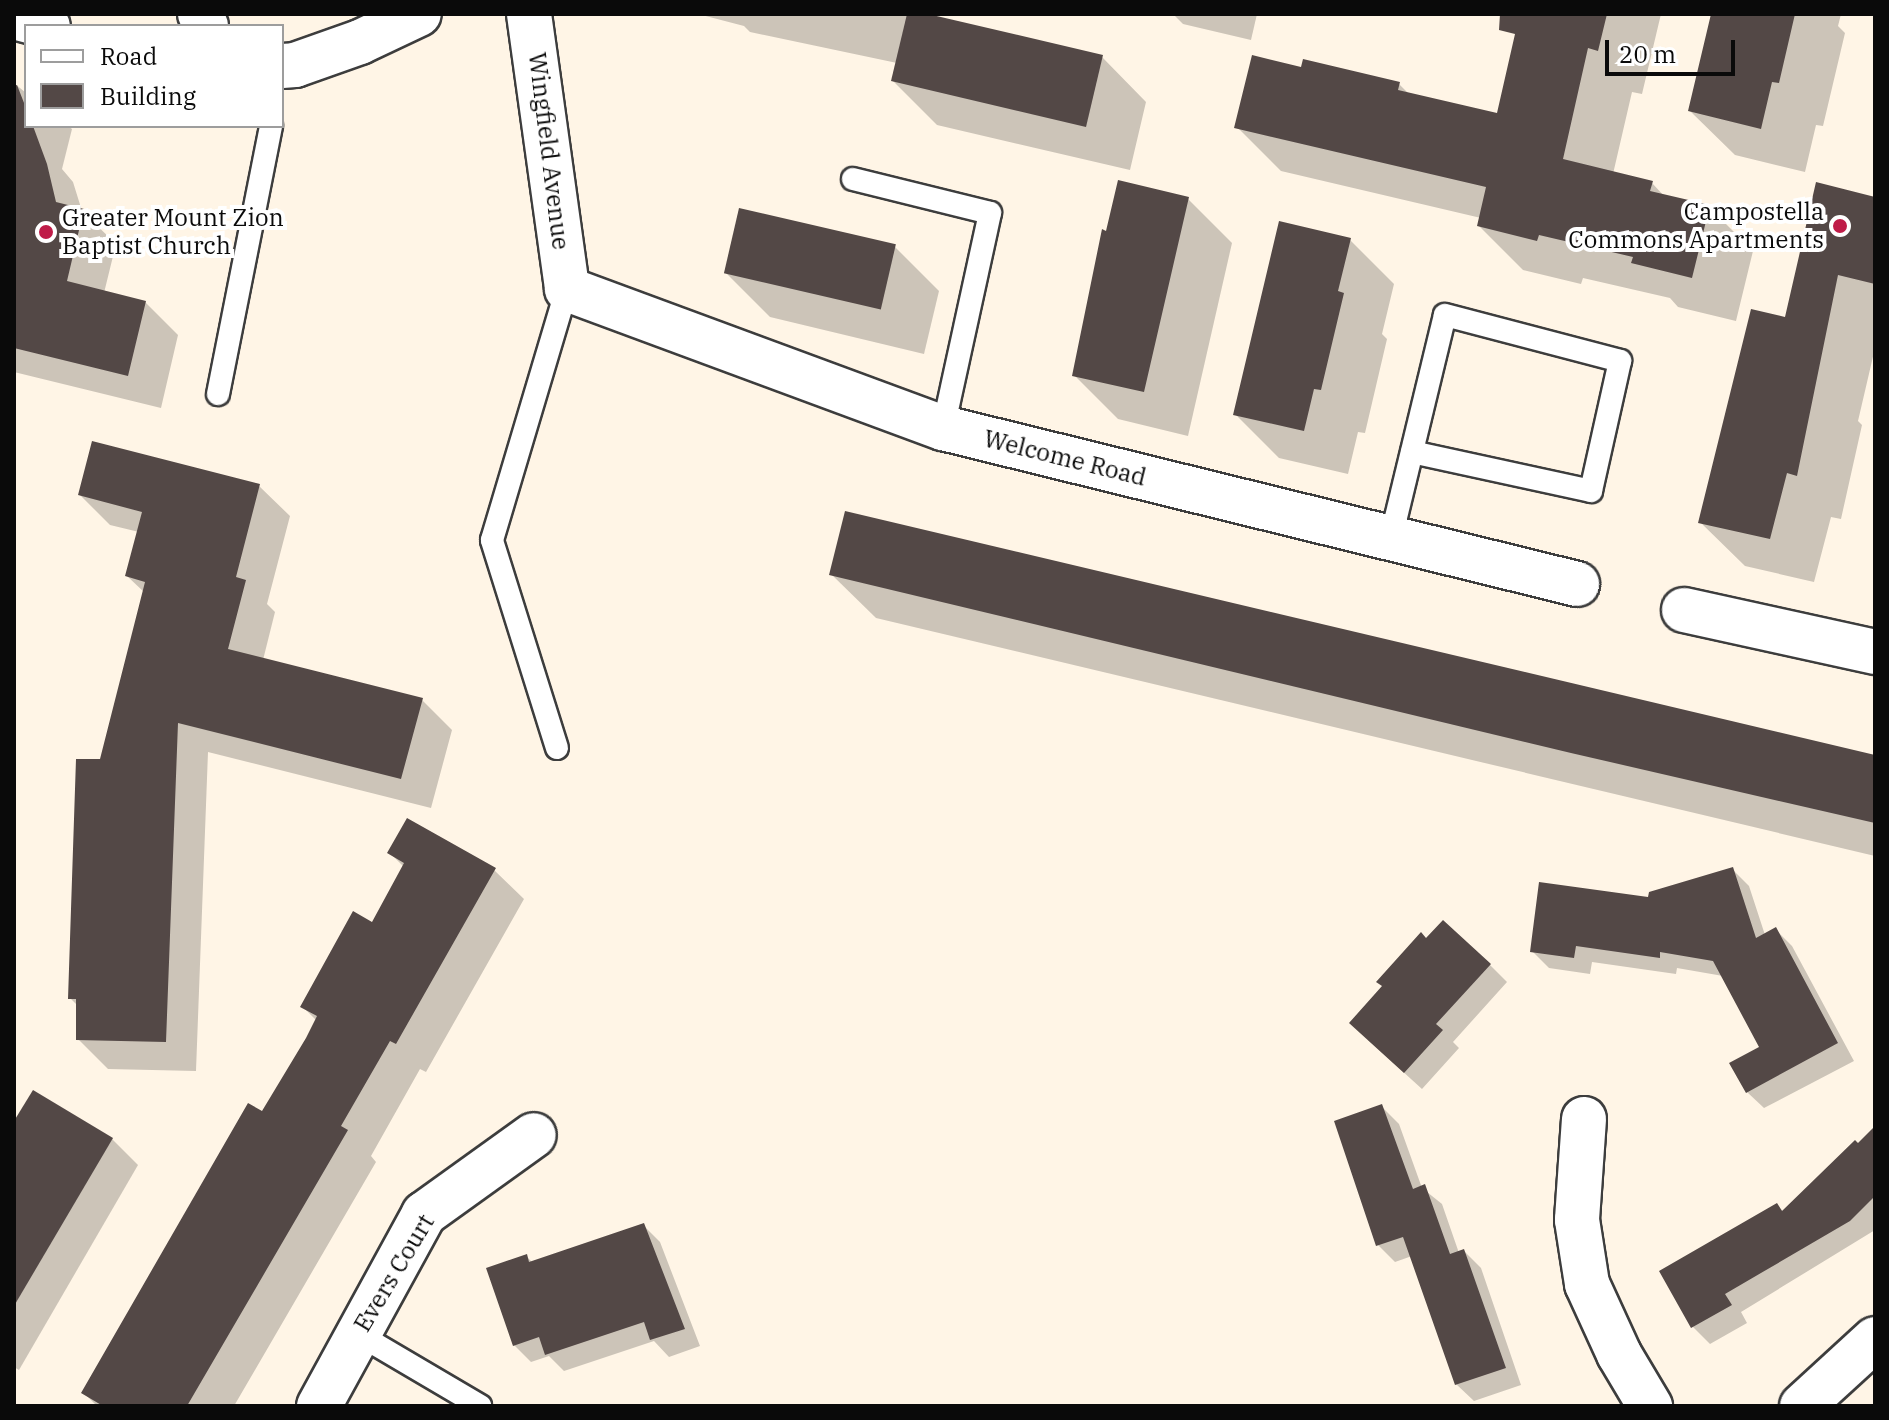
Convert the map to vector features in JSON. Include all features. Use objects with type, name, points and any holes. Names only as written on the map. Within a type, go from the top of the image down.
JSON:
[{"type":"street","points":[[284,66],[295,65],[360,42],[419,14]]},
{"type":"street","name":"Wingfield Avenue","points":[[529,14],[567,289]]},
{"type":"street","points":[[14,17],[40,24]]},
{"type":"street","name":"Welcome Road","points":[[567,289],[943,428],[1577,584]]},
{"type":"street","points":[[1684,610],[1875,652]]},
{"type":"street","points":[[1584,1119],[1577,1220],[1587,1284],[1619,1354],[1650,1406]]},
{"type":"street","name":"Evers Court","points":[[319,1406],[424,1214],[534,1135]]},
{"type":"street","points":[[1802,1406],[1875,1339]]},
{"type":"lane","points":[[218,394],[271,128]]},
{"type":"lane","points":[[853,179],[990,213],[943,428]]},
{"type":"lane","points":[[557,748],[492,540],[567,289]]},
{"type":"lane","points":[[1391,538],[1445,315],[1620,361],[1591,491],[1412,452]]},
{"type":"lane","points":[[358,1334],[480,1406]]},
{"type":"building","points":[[907,14],[928,14],[1103,55],[1086,127],[891,81]]},
{"type":"building","points":[[1500,14],[1607,14],[1598,51],[1588,48],[1563,159],[1653,181],[1650,191],[1710,205],[1692,278],[1631,263],[1633,257],[1539,235],[1537,241],[1477,226],[1486,187],[1234,128],[1252,55],[1301,67],[1303,59],[1400,82],[1398,90],[1497,113],[1515,34],[1499,30]]},
{"type":"building","points":[[1711,14],[1795,14],[1779,83],[1772,82],[1761,129],[1688,111]]},
{"type":"building","name":"Greater Mount Zion Baptist Church","points":[[17,85],[24,103],[24,128],[34,128],[56,202],[84,209],[67,281],[146,301],[128,376],[14,348],[14,86]]},
{"type":"building","points":[[1118,180],[1189,197],[1144,392],[1072,376],[1102,229],[1106,231]]},
{"type":"building","points":[[1816,182],[1875,197],[1875,284],[1838,275],[1797,476],[1787,473],[1770,539],[1698,523],[1751,309],[1785,317]]},
{"type":"building","points":[[739,208],[896,244],[881,309],[724,273]]},
{"type":"building","points":[[1279,221],[1351,238],[1338,291],[1344,293],[1321,390],[1314,389],[1304,431],[1233,415]]},
{"type":"building","points":[[92,441],[260,484],[236,577],[246,580],[228,649],[423,698],[401,779],[178,723],[166,1042],[76,1040],[76,999],[68,999],[76,759],[100,759],[145,582],[125,576],[142,512],[78,495]]},
{"type":"building","points":[[845,511],[1875,755],[1875,823],[829,575]]},
{"type":"building","points":[[407,818],[496,868],[396,1044],[390,1041],[341,1126],[348,1130],[187,1406],[103,1406],[81,1393],[248,1103],[262,1111],[306,1038],[317,1016],[300,1007],[353,911],[372,922],[404,863],[387,853]]},
{"type":"building","points":[[1733,867],[1756,938],[1776,927],[1838,1043],[1746,1093],[1729,1063],[1759,1047],[1713,961],[1660,952],[1660,958],[1576,946],[1574,958],[1530,952],[1539,882],[1648,897],[1649,892]]},
{"type":"building","points":[[1443,920],[1491,964],[1436,1024],[1443,1030],[1404,1073],[1349,1023],[1382,986],[1376,982],[1421,932],[1426,938]]},
{"type":"building","points":[[33,1090],[113,1138],[14,1306],[14,1121]]},
{"type":"building","points":[[1382,1104],[1413,1189],[1425,1184],[1450,1254],[1464,1249],[1506,1368],[1455,1385],[1403,1237],[1376,1246],[1334,1121]]},
{"type":"building","points":[[1875,1126],[1875,1196],[1850,1221],[1725,1294],[1732,1305],[1691,1328],[1659,1271],[1777,1203],[1782,1211],[1855,1140],[1858,1143]]},
{"type":"building","points":[[644,1223],[685,1329],[650,1340],[644,1322],[545,1355],[539,1337],[513,1346],[486,1268],[527,1254],[529,1262]]},
{"type":"place","name":"Campostella Commons Apartments","points":[[1840,226]]},
{"type":"place","name":"Greater Mount Zion Baptist Church","points":[[46,232]]}]
